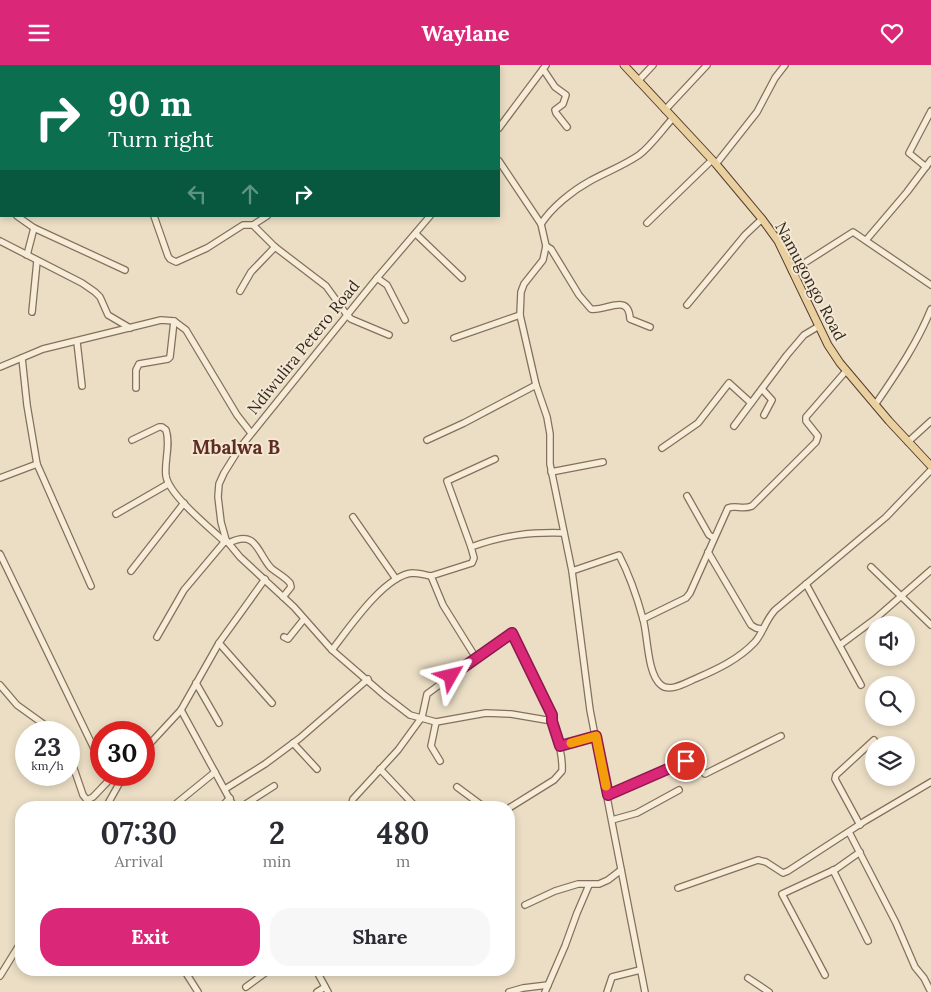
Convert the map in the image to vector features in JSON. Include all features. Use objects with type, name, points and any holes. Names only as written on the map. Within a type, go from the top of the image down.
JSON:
[{"type":"main road","name":"Namugongo Road","points":[[624,65],[714,162],[762,219],[778,241],[828,345],[846,371],[931,468]]},
{"type":"street","points":[[638,81],[653,65]]},
{"type":"street","points":[[665,110],[707,65]]},
{"type":"street","points":[[647,223],[714,162],[757,113],[775,79],[785,65]]},
{"type":"street","points":[[500,127],[545,67],[555,87],[566,95],[556,113],[567,127]]},
{"type":"street","points":[[926,167],[910,153],[931,111]]},
{"type":"street","points":[[540,224],[547,215],[576,190],[640,154],[673,118]]},
{"type":"street","points":[[867,239],[907,192],[931,159]]},
{"type":"street","points":[[500,163],[540,224],[546,246],[543,260],[524,284],[521,292],[520,315],[536,385],[548,426],[550,463],[572,571],[590,709],[645,992]]},
{"type":"street","points":[[18,217],[34,228],[125,271]]},
{"type":"street","points":[[154,217],[168,256],[176,262],[207,248],[243,225],[253,225],[265,217]]},
{"type":"street","name":"Ndiwulira Petero Road","points":[[429,217],[251,433],[224,473],[220,484],[219,506],[227,542],[240,557],[283,597],[332,650],[404,711],[436,722]]},
{"type":"street","points":[[687,305],[745,235],[762,219]]},
{"type":"street","points":[[253,225],[276,247],[326,286],[347,315],[359,323],[389,335]]},
{"type":"street","points":[[27,255],[34,228]]},
{"type":"street","points":[[792,271],[854,231],[931,285]]},
{"type":"street","points":[[416,234],[462,278]]},
{"type":"street","points":[[0,241],[82,283],[100,297],[108,315],[130,328]]},
{"type":"street","points":[[546,246],[552,249],[579,295],[591,309],[596,310],[606,306],[621,304],[629,311],[630,319],[650,327]]},
{"type":"street","points":[[240,291],[251,272],[276,247]]},
{"type":"street","points":[[32,312],[37,261]]},
{"type":"street","points":[[377,278],[387,285],[405,321]]},
{"type":"street","points":[[875,405],[915,344],[931,309]]},
{"type":"street","points":[[454,338],[520,315]]},
{"type":"street","points":[[0,367],[43,349],[161,320],[174,321],[186,330],[237,415],[251,433]]},
{"type":"street","points":[[136,388],[136,370],[139,364],[168,359],[170,357],[174,321]]},
{"type":"street","points":[[734,425],[804,335],[819,326]]},
{"type":"street","points":[[77,341],[82,386]]},
{"type":"street","points":[[22,358],[27,405],[37,464],[91,586]]},
{"type":"street","points":[[643,619],[686,598],[690,593],[728,508],[747,509],[752,506],[816,442],[818,436],[806,421],[806,417],[846,371]]},
{"type":"street","points":[[662,448],[698,423],[729,383],[751,403]]},
{"type":"street","points":[[427,440],[536,385]]},
{"type":"street","points":[[762,389],[772,400],[764,415]]},
{"type":"street","points":[[908,442],[931,421]]},
{"type":"street","points":[[132,440],[159,427],[166,430],[166,474],[168,484],[184,503],[227,542]]},
{"type":"street","points":[[332,650],[362,612],[396,579],[411,573],[431,576],[472,563],[474,558],[471,547],[447,481],[495,459]]},
{"type":"street","points":[[552,472],[604,462]]},
{"type":"street","points":[[0,478],[37,464]]},
{"type":"street","points":[[572,571],[619,555],[630,574],[643,619],[649,657],[655,676],[661,686],[666,688],[685,683],[736,659],[755,642],[767,619],[775,610],[886,517],[931,468]]},
{"type":"street","points":[[116,514],[168,484]]},
{"type":"street","points":[[687,496],[709,535],[714,538]]},
{"type":"street","points":[[131,571],[184,503]]},
{"type":"street","points":[[353,517],[396,579]]},
{"type":"street","points":[[471,547],[510,536],[533,532],[564,533]]},
{"type":"street","points":[[157,637],[184,590],[227,542],[252,540],[271,567],[290,583],[292,587],[283,597]]},
{"type":"street","points":[[708,552],[751,625],[762,629]]},
{"type":"street","points":[[0,555],[90,740]]},
{"type":"street","points":[[871,567],[931,625]]},
{"type":"street","points":[[840,645],[902,597],[931,570]]},
{"type":"street","points":[[431,576],[443,605],[476,658]]},
{"type":"street","points":[[155,738],[182,710],[219,643],[265,579]]},
{"type":"street","points":[[806,584],[861,685]]},
{"type":"street","points":[[284,637],[288,639],[304,619]]},
{"type":"street","points":[[352,801],[398,750],[422,717],[427,694],[512,633],[552,715],[563,762],[562,771],[558,777],[515,803]]},
{"type":"street","points":[[219,643],[272,703]]},
{"type":"street","points":[[225,789],[265,764],[293,743],[368,679]]},
{"type":"street","points":[[196,683],[219,723]]},
{"type":"street","points":[[0,685],[17,705],[39,721]]},
{"type":"street","points":[[182,710],[225,789],[230,799],[228,801]]},
{"type":"street","points":[[440,761],[431,748],[430,742],[436,722],[486,713],[511,714],[552,721]]},
{"type":"street","points":[[560,746],[596,736]]},
{"type":"street","points":[[608,795],[686,761],[691,762],[705,773],[781,736]]},
{"type":"street","points":[[293,743],[317,769]]},
{"type":"street","points":[[860,825],[834,779],[865,748]]},
{"type":"street","points":[[380,769],[410,801]]},
{"type":"street","points":[[179,801],[215,772]]},
{"type":"street","points":[[678,888],[758,860],[766,862],[783,873],[788,871],[931,782]]},
{"type":"street","points":[[80,786],[88,800],[104,786]]},
{"type":"street","points":[[109,801],[116,786]]},
{"type":"street","points":[[250,801],[274,786]]},
{"type":"street","points":[[457,787],[476,801]]},
{"type":"street","points":[[612,819],[637,813],[679,790]]},
{"type":"street","points":[[849,832],[896,923],[915,967],[931,992]]},
{"type":"street","points":[[825,975],[782,894],[833,870],[860,852]]},
{"type":"street","points":[[525,905],[556,891],[578,884],[599,884],[621,870]]},
{"type":"street","points":[[833,870],[868,941]]},
{"type":"street","points":[[545,992],[590,885]]},
{"type":"street","points":[[0,976],[15,952]]},
{"type":"street","points":[[607,992],[612,977],[640,970]]},
{"type":"street","points":[[924,979],[931,975]]},
{"type":"street","points":[[188,976],[198,992]]},
{"type":"street","points":[[246,987],[261,976]]},
{"type":"street","points":[[317,992],[327,989],[319,976]]},
{"type":"street","points":[[748,978],[769,992]]},
{"type":"street","points":[[509,992],[548,985]]},
{"type":"slow traffic","points":[[571,743],[596,736],[606,786]]},
{"type":"district","name":"Mbalwa B","points":[[236,447]]},
{"type":"route","points":[[451,676],[512,633],[552,715],[560,746],[596,736],[608,795],[686,761]]}]
